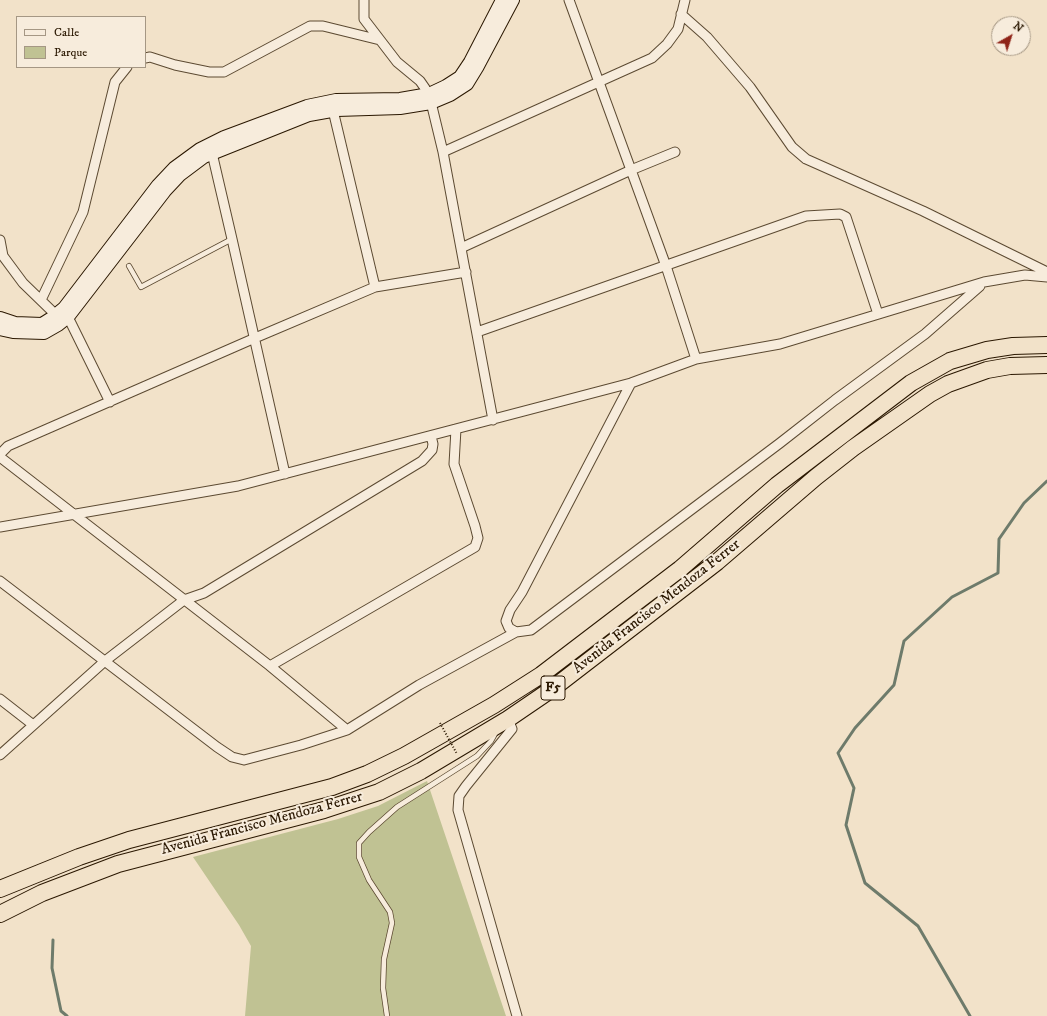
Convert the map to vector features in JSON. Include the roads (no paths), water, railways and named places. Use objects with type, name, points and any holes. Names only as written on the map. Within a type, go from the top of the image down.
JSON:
[{"type":"highway","name":"Avenida Francisco Mendoza Ferrer","points":[[0,889],[79,857],[129,840],[185,824],[296,798],[368,774],[404,756],[494,705],[540,675],[680,569],[777,485],[841,434],[911,383],[950,362],[1000,348],[1047,345]]},
{"type":"highway","name":"Avenida Francisco Mendoza Ferrer","points":[[0,914],[42,893],[118,864],[324,810],[379,792],[421,771],[502,723],[557,685],[711,567],[787,500],[853,448],[930,394],[948,384],[987,370],[1010,366],[1047,364]]},
{"type":"highway","points":[[841,434],[853,448]]},
{"type":"highway","points":[[494,705],[502,723]]},
{"type":"street","points":[[364,0],[364,19],[397,62],[420,81],[430,99],[443,152],[462,248],[493,420]]},
{"type":"street","points":[[430,99],[460,77],[470,62],[502,0]]},
{"type":"street","points":[[0,329],[13,332],[44,333],[58,326],[72,299],[158,185],[174,168],[209,149],[307,106],[331,106],[400,99],[430,99],[450,95],[467,84],[513,0]]},
{"type":"street","points":[[569,0],[666,266],[696,359]]},
{"type":"street","points":[[443,152],[652,58],[667,44],[678,29],[685,0]]},
{"type":"street","points":[[681,14],[707,37],[750,87],[792,147],[806,159],[923,211],[1047,272]]},
{"type":"street","points":[[146,58],[150,57],[175,65],[209,72],[224,72],[310,26],[323,26],[380,40]]},
{"type":"street","points":[[41,300],[83,212],[116,82],[127,68]]},
{"type":"street","points":[[331,106],[374,287]]},
{"type":"street","points":[[209,149],[232,239],[285,474]]},
{"type":"street","points":[[462,248],[631,170],[675,152]]},
{"type":"street","points":[[477,332],[806,216],[840,214],[846,217],[878,314]]},
{"type":"street","points":[[0,240],[3,256],[23,283],[41,300],[62,316],[110,402]]},
{"type":"street","points":[[347,730],[270,666],[0,456],[8,446],[374,287],[466,272]]},
{"type":"street","points":[[0,527],[238,486],[631,383],[696,359],[780,344],[984,282],[1025,276],[1047,277]]},
{"type":"street","points":[[0,581],[232,757],[244,760],[301,745],[347,730],[419,685],[516,632],[532,630],[835,400],[925,334],[984,282]]},
{"type":"street","points":[[0,318],[15,323],[42,324],[62,316]]},
{"type":"street","points":[[516,632],[509,628],[506,621],[510,610],[526,585],[631,383]]},
{"type":"street","points":[[270,666],[475,548],[478,538],[475,526],[454,464],[456,429]]},
{"type":"street","points":[[0,755],[32,724],[105,661],[184,600],[204,593],[422,461],[432,450],[433,444],[431,436]]},
{"type":"street","points":[[0,699],[32,724]]},
{"type":"street","points":[[502,723],[512,729],[459,796],[458,810],[517,1016]]},
{"type":"lane","points":[[129,266],[141,287],[232,239]]},
{"type":"lane","points":[[387,1016],[383,988],[384,959],[392,923],[390,912],[369,880],[359,857],[359,844],[369,832],[397,808],[477,756],[491,741],[502,723]]},
{"type":"waterway","points":[[970,1016],[918,926],[865,883],[846,825],[854,788],[838,753],[855,728],[894,685],[904,641],[952,597],[998,573],[999,539],[1024,503],[1047,481]]},
{"type":"waterway","points":[[53,940],[52,968],[61,1011],[67,1016]]}]
